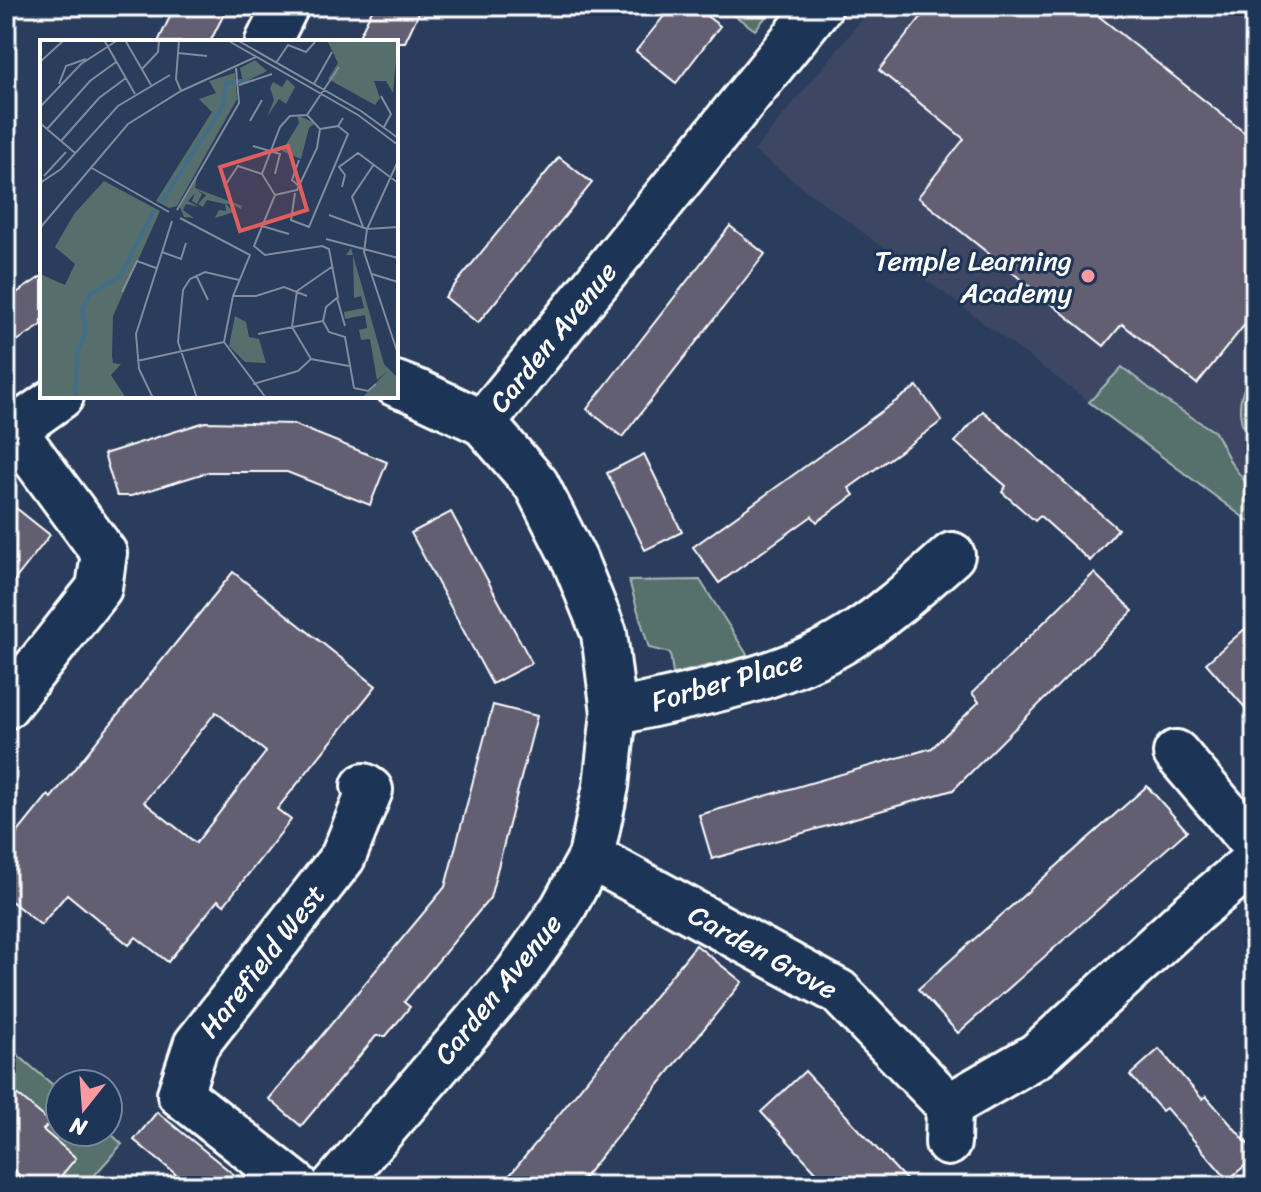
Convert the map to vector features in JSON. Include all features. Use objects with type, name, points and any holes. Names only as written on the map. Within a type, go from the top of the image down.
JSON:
[{"type":"street","points":[[269,40],[286,6]]},
{"type":"street","name":"Carden Avenue","points":[[334,1186],[517,974],[562,910],[591,857],[606,786],[614,713],[604,633],[575,561],[536,484],[483,423],[820,6]]},
{"type":"street","points":[[398,385],[483,423]]},
{"type":"street","points":[[6,706],[99,588],[104,553],[9,432],[58,398]]},
{"type":"street","name":"Forber Place","points":[[614,713],[759,678],[817,655],[896,605],[952,555]]},
{"type":"street","points":[[1176,753],[1255,846]]},
{"type":"street","name":"Harefield West","points":[[297,1186],[180,1094],[196,1045],[343,857],[370,790],[364,786]]},
{"type":"street","name":"Carden Grove","points":[[591,857],[839,992],[949,1124],[1037,1055],[1255,860]]},
{"type":"shaded area","name":"Temple Learning Academy","points":[[873,6],[1255,6],[1255,526],[754,151]]},
{"type":"green space","points":[[721,6],[775,6],[755,30]]},
{"type":"green space","points":[[1122,367],[1163,399],[1215,432],[1231,463],[1255,495],[1255,526],[1089,402]]},
{"type":"green space","points":[[1255,370],[1255,454],[1241,421],[1240,401]]},
{"type":"green space","points":[[700,580],[748,656],[673,674],[670,653],[649,648],[629,581]]},
{"type":"green space","points":[[6,1045],[44,1077],[44,1148],[118,1148],[85,1186],[6,1186]]},
{"type":"building","points":[[175,6],[228,6],[211,40],[159,40]]},
{"type":"building","points":[[374,6],[422,6],[405,42],[357,40]]},
{"type":"building","points":[[672,6],[693,6],[720,26],[676,83],[636,51]]},
{"type":"building","points":[[930,6],[1086,6],[1255,141],[1255,312],[1197,384],[1122,324],[1104,346],[918,197],[964,139],[879,70]]},
{"type":"building","points":[[559,157],[592,183],[478,323],[445,297]]},
{"type":"building","points":[[730,226],[765,254],[622,437],[587,409]]},
{"type":"building","points":[[40,277],[40,326],[6,348],[6,300]]},
{"type":"building","points":[[917,386],[942,421],[849,488],[854,495],[817,522],[812,516],[719,583],[693,547]]},
{"type":"building","points":[[983,411],[1118,529],[1090,561],[1040,516],[1035,521],[1002,492],[1006,486],[955,442]]},
{"type":"building","points":[[205,422],[293,424],[387,462],[370,505],[287,472],[208,472],[131,496],[117,496],[104,454]]},
{"type":"building","points":[[644,454],[682,532],[645,550],[607,473]]},
{"type":"building","points":[[6,500],[50,535],[6,591]]},
{"type":"building","points":[[451,512],[532,663],[492,684],[411,533]]},
{"type":"building","points":[[233,572],[376,686],[277,809],[291,820],[224,905],[218,900],[168,962],[136,937],[129,945],[67,894],[41,925],[6,897],[6,847],[48,795],[51,798]],"holes":[[[216,712],[266,752],[196,843],[144,802]]]},
{"type":"building","points":[[1094,573],[1133,611],[953,790],[712,859],[699,815],[932,748],[979,702],[972,693]]},
{"type":"building","points":[[1255,620],[1255,719],[1206,663]]},
{"type":"building","points":[[493,705],[537,716],[490,898],[404,1002],[410,1007],[386,1036],[376,1036],[301,1126],[269,1099],[445,887]]},
{"type":"building","points":[[1147,786],[1187,831],[958,1033],[918,989]]},
{"type":"building","points":[[696,945],[742,982],[577,1186],[501,1186]]},
{"type":"building","points":[[1159,1049],[1202,1099],[1206,1096],[1255,1152],[1255,1157],[1228,1180],[1166,1108],[1162,1111],[1130,1075]]},
{"type":"building","points":[[805,1071],[912,1186],[829,1186],[761,1112]]},
{"type":"building","points":[[6,1085],[44,1117],[44,1148],[64,1148],[76,1158],[53,1186],[32,1186],[11,1168],[6,1174]]},
{"type":"building","points":[[157,1112],[248,1186],[190,1186],[134,1140]]},
{"type":"place","name":"Temple Learning Academy","points":[[1088,276]]}]
